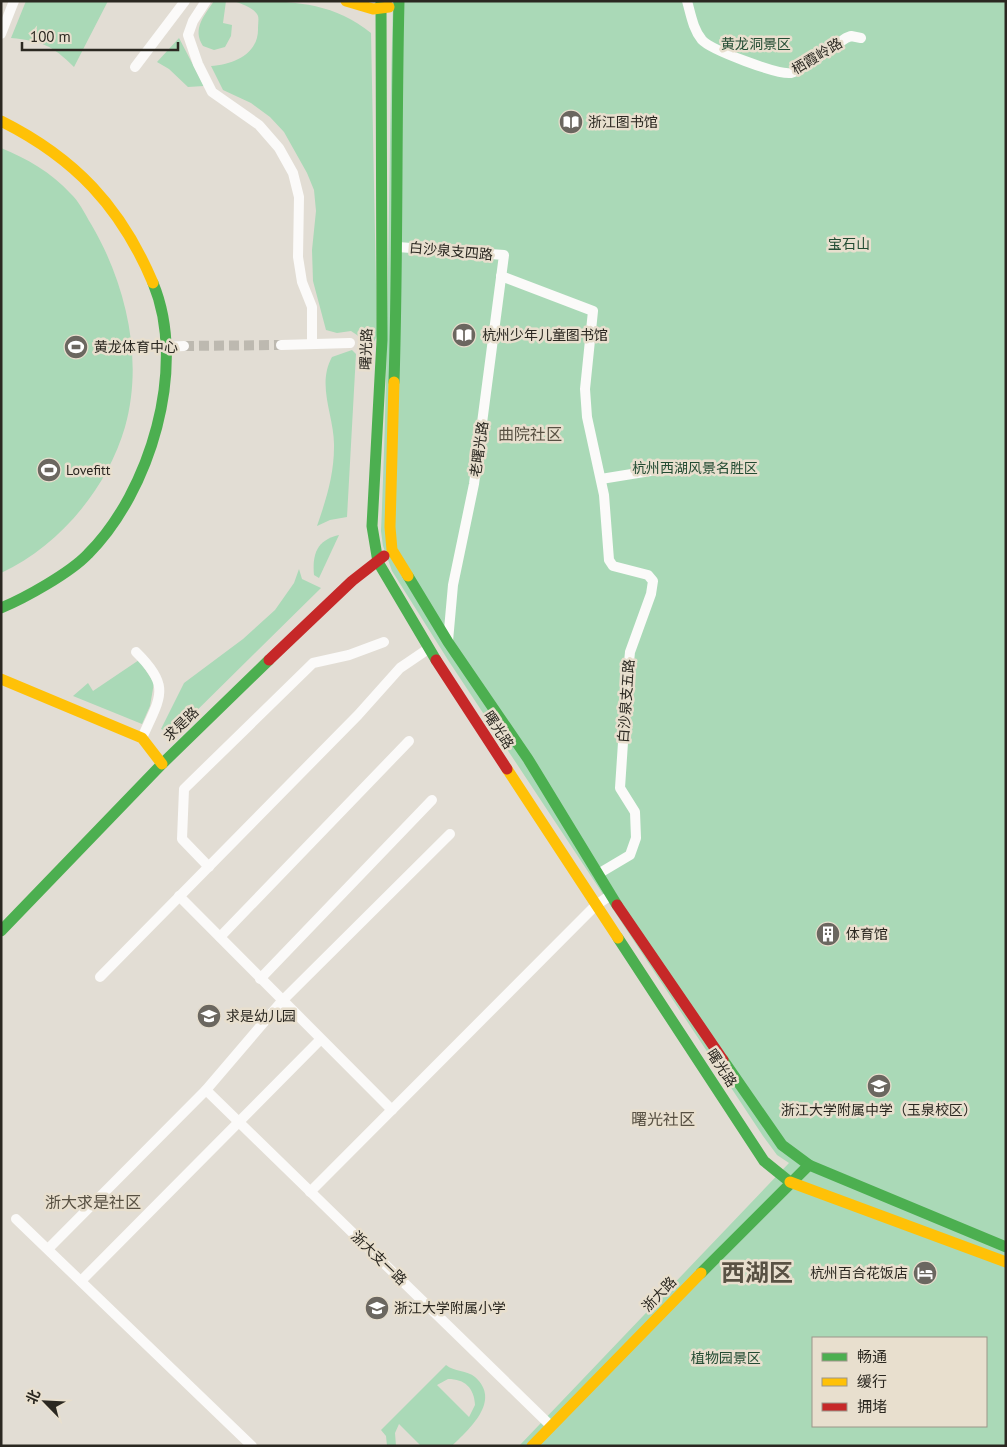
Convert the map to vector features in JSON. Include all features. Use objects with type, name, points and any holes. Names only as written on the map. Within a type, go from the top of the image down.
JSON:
[{"type":"main road","points":[[346,1],[362,7],[381,6],[398,1]]},
{"type":"main road","name":"曙光路","points":[[398,1],[396,113],[398,247],[390,527],[392,550],[448,642],[528,759],[611,895],[782,1145],[809,1165],[1006,1246]]},
{"type":"main road","name":"曙光路","points":[[381,6],[382,340],[372,526],[378,562],[428,649],[764,1161],[790,1182],[1006,1262]]},
{"type":"main road","points":[[1,122],[44,143],[82,173],[108,201],[131,238],[152,281],[163,318],[167,346],[160,418],[147,462],[122,512],[86,556],[57,578],[1,608]]},
{"type":"main road","name":"求是路","points":[[1,931],[162,764],[352,581],[392,550]]},
{"type":"main road","points":[[1,679],[142,738],[162,764]]},
{"type":"main road","name":"浙大路","points":[[532,1446],[790,1182],[809,1165]]},
{"type":"street","points":[[1,34],[14,1]]},
{"type":"street","points":[[135,67],[185,1]]},
{"type":"street","points":[[206,1],[193,21],[188,35],[198,64],[212,92],[259,125],[279,148],[293,173],[299,197],[302,282],[312,308],[312,344]]},
{"type":"street","name":"栖霞岭路","points":[[687,1],[694,26],[703,41],[723,53],[778,72],[794,73],[851,36],[861,38]]},
{"type":"street","name":"白沙泉支四路","points":[[398,247],[504,255]]},
{"type":"street","name":"老曙光路","points":[[448,642],[453,585],[474,484],[504,255]]},
{"type":"street","points":[[501,276],[593,311],[585,389],[587,417],[601,478],[681,466]]},
{"type":"street","points":[[281,345],[350,343]]},
{"type":"street","points":[[167,346],[184,346]]},
{"type":"street","name":"白沙泉支五路","points":[[598,874],[630,855],[636,838],[635,812],[620,788],[627,682],[630,652],[651,594],[653,581],[648,575],[613,566],[609,560],[601,478]]},
{"type":"street","points":[[209,867],[182,839],[184,789],[313,662],[349,655],[384,642]]},
{"type":"street","points":[[100,977],[358,715],[400,668],[428,649]]},
{"type":"street","points":[[136,652],[154,671],[159,680],[159,699],[142,738]]},
{"type":"street","points":[[220,938],[409,741]]},
{"type":"street","points":[[260,979],[432,800]]},
{"type":"street","points":[[48,1249],[206,1090],[282,1001],[450,834]]},
{"type":"street","points":[[310,1192],[596,905],[611,895]]},
{"type":"street","points":[[179,896],[320,1040],[392,1110]]},
{"type":"street","points":[[82,1281],[320,1040]]},
{"type":"street","name":"浙大支一路","points":[[206,1090],[551,1426]]},
{"type":"street","points":[[16,1218],[252,1446]]},
{"type":"green space","points":[[26,1],[108,1],[74,67],[46,45],[11,38]]},
{"type":"green space","points":[[214,1],[226,1],[223,23],[232,25],[231,36],[225,47],[214,50],[203,46],[200,40],[199,28]]},
{"type":"green space","points":[[234,1],[290,2],[324,8],[356,22],[371,33],[377,336],[367,355],[359,346],[360,337],[351,331],[337,333],[326,330],[313,281],[312,250],[316,211],[314,190],[307,173],[284,132],[270,117],[251,103],[223,90],[211,66],[228,63],[243,56],[254,45],[257,37],[258,16],[248,7]]},
{"type":"green space","name":"杭州西湖风景名胜区","points":[[393,1],[1006,1],[1006,1446],[519,1446],[789,1163],[777,1155],[763,1136],[448,660],[392,571],[383,546],[381,531],[386,398]]},
{"type":"green space","points":[[179,38],[204,86],[188,87],[169,69],[157,62]]},
{"type":"green space","points":[[1,148],[29,161],[55,179],[73,196],[84,212],[114,271],[122,296],[132,349],[133,375],[125,427],[117,450],[93,493],[78,513],[42,548],[22,562],[1,573]]},
{"type":"green space","points":[[352,350],[356,354],[347,517],[330,520],[317,526],[329,487],[334,457],[334,436],[326,390],[328,368],[332,357]]},
{"type":"green space","points":[[339,535],[319,578],[314,575],[315,554],[326,540]]},
{"type":"green space","points":[[299,569],[302,579],[321,588],[173,734],[161,729],[184,683],[243,639],[275,610],[294,583]]},
{"type":"green space","points":[[139,660],[154,683],[150,706],[142,724],[73,696],[88,683],[93,691]]},
{"type":"green space","points":[[446,1365],[472,1375],[482,1386],[485,1396],[480,1414],[452,1446],[421,1446],[399,1424],[395,1433],[396,1446],[387,1446],[386,1436],[381,1430]],"holes":[[[448,1379],[454,1379],[468,1386],[473,1394],[475,1405],[469,1417],[437,1385]]]},
{"type":"tunnel","points":[[184,346],[281,345]]},
{"type":"traffic: fast","points":[[381,1],[382,340],[372,526],[378,562],[436,660]]},
{"type":"traffic: fast","points":[[394,382],[399,1]]},
{"type":"traffic: fast","points":[[1,608],[47,584],[88,554],[110,528],[129,497],[145,463],[157,427],[164,389],[166,352],[163,316],[153,283]]},
{"type":"traffic: fast","points":[[408,576],[448,642],[528,759],[617,905]]},
{"type":"traffic: fast","points":[[1,931],[162,764],[269,660]]},
{"type":"traffic: fast","points":[[618,938],[764,1161],[790,1182]]},
{"type":"traffic: fast","points":[[723,1060],[782,1145],[809,1165],[1006,1247]]},
{"type":"traffic: fast","points":[[701,1273],[809,1165]]},
{"type":"traffic: slow","points":[[346,1],[373,9],[389,7]]},
{"type":"traffic: slow","points":[[1,121],[51,151],[93,187],[126,231],[153,283]]},
{"type":"traffic: slow","points":[[394,382],[390,527],[392,550],[408,576]]},
{"type":"traffic: slow","points":[[1,679],[142,738],[162,764]]},
{"type":"traffic: slow","points":[[507,769],[618,938]]},
{"type":"traffic: slow","points":[[790,1182],[1006,1262]]},
{"type":"traffic: slow","points":[[532,1446],[701,1273]]},
{"type":"traffic: jam","points":[[269,660],[352,581],[384,556]]},
{"type":"traffic: jam","points":[[436,660],[507,769]]},
{"type":"traffic: jam","points":[[617,905],[723,1060]]},
{"type":"place","name":"浙江图书馆","points":[[571,122]]},
{"type":"place","name":"杭州少年儿童图书馆","points":[[464,335]]},
{"type":"place","name":"黄龙体育中心","points":[[76,347]]},
{"type":"place","name":"Lovefitt","points":[[49,470]]},
{"type":"place","name":"体育馆","points":[[828,934]]},
{"type":"place","name":"求是幼儿园","points":[[209,1016]]},
{"type":"place","name":"浙江大学附属中学（玉泉校区）","points":[[879,1086]]},
{"type":"place","name":"杭州百合花饭店","points":[[925,1273]]},
{"type":"place","name":"浙江大学附属小学","points":[[377,1308]]},
{"type":"district","name":"曲院社区","points":[[530,434]]},
{"type":"district","name":"曙光社区","points":[[663,1119]]},
{"type":"district","name":"浙大求是社区","points":[[93,1202]]},
{"type":"district","name":"西湖区","points":[[757,1273]]},
{"type":"park label","name":"黄龙洞景区","points":[[756,44]]},
{"type":"park label","name":"宝石山","points":[[849,244]]},
{"type":"park label","name":"植物园景区","points":[[726,1358]]}]
